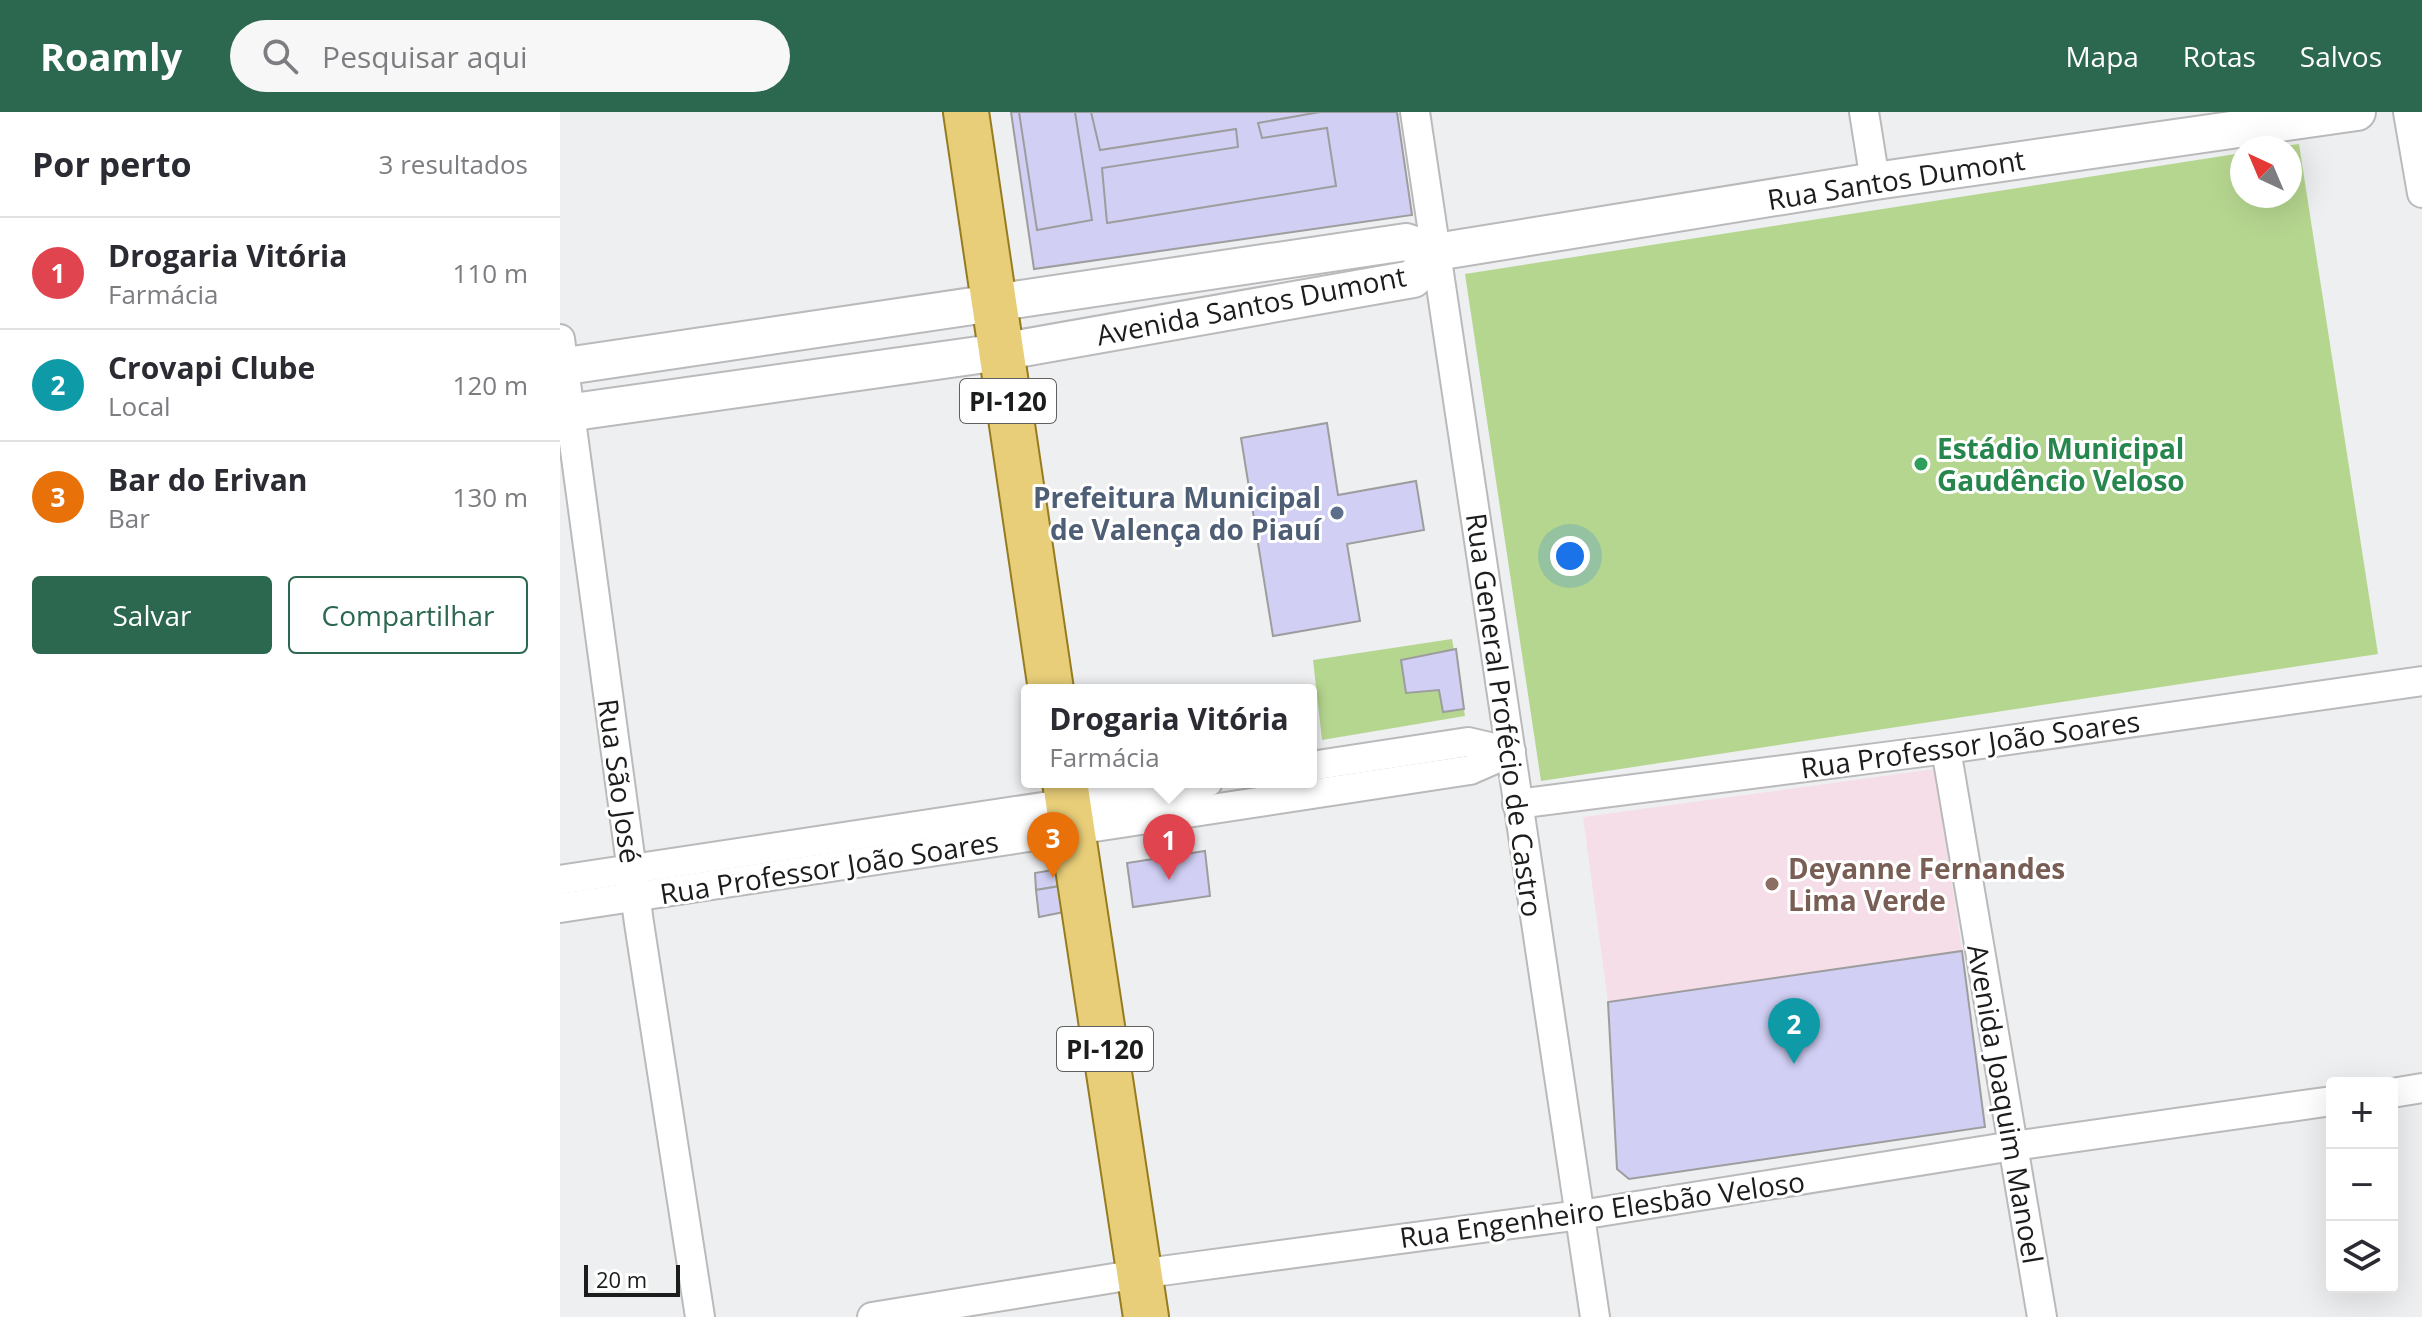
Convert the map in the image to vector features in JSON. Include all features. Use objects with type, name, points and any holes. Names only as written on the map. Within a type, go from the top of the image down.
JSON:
[{"type":"main road","name":"PI-120","points":[[966,112],[1050,684]]},
{"type":"main road","name":"PI-120","points":[[1069,805],[1146,1317]]},
{"type":"street","name":"Rua General Profécio de Castro","points":[[1415,112],[1595,1317]]},
{"type":"street","points":[[1864,112],[1875,181]]},
{"type":"street","name":"Rua Santos Dumont","points":[[1436,252],[1875,181],[2357,112]]},
{"type":"street","points":[[2408,112],[2422,193]]},
{"type":"street","name":"Avenida Santos Dumont","points":[[562,357],[992,301],[1406,242],[1436,252],[1413,279],[1000,352],[565,414]]},
{"type":"street","name":"Rua São José","points":[[562,357],[565,414],[700,1317]]},
{"type":"street","name":"Rua Professor João Soares","points":[[1517,804],[1946,749],[2422,681]]},
{"type":"street","points":[[1317,765],[1468,742],[1511,752]]},
{"type":"street","name":"Avenida Joaquim Manoel","points":[[1946,749],[2042,1317]]},
{"type":"street","name":"Rua Professor João Soares","points":[[1317,783],[1470,770],[1511,752]]},
{"type":"street","name":"Rua Professor João Soares","points":[[560,908],[634,882],[1172,788]]},
{"type":"street","name":"Rua Professor João Soares","points":[[1069,805],[1264,788]]},
{"type":"street","name":"Rua Professor João Soares","points":[[560,880],[634,882]]},
{"type":"street","points":[[2398,1092],[2422,1088]]},
{"type":"street","name":"Rua Engenheiro Elesbão Veloso","points":[[872,1317],[1139,1274],[1580,1215],[2013,1146],[2326,1102]]},
{"type":"shaded area","name":"Deyanne Fernandes Lima Verde","points":[[1935,769],[1962,951],[1608,1002],[1583,817]]},
{"type":"green space","name":"Estádio Municipal Gaudêncio Veloso","points":[[2230,155],[2230,208],[2302,208],[2302,163],[2378,654],[1541,781],[1465,274]]},
{"type":"green space","points":[[1452,639],[1465,716],[1322,740],[1313,660]]},
{"type":"building","points":[[1011,112],[1397,112],[1412,215],[1034,269]]},
{"type":"building","points":[[1019,112],[1075,112],[1092,220],[1037,230]]},
{"type":"building","points":[[1091,112],[1320,112],[1258,123],[1262,138],[1327,128],[1336,186],[1107,223],[1102,168],[1238,147],[1236,129],[1100,150]]},
{"type":"building","name":"Prefeitura Municipal de Valença do Piauí","points":[[1327,423],[1338,495],[1416,481],[1424,530],[1347,544],[1360,621],[1273,636],[1241,438]]},
{"type":"building","points":[[1456,649],[1464,709],[1443,712],[1439,690],[1406,693],[1401,660]]},
{"type":"building","points":[[1205,851],[1210,896],[1133,907],[1127,863]]},
{"type":"building","points":[[1070,867],[1072,884],[1036,890],[1035,873]]},
{"type":"building","points":[[1072,884],[1074,910],[1039,917],[1036,890]]},
{"type":"building","points":[[1962,951],[1985,1127],[1629,1179],[1617,1169],[1608,1002]]},
{"type":"place","name":"Estádio Municipal Gaudêncio Veloso","points":[[1921,464]]},
{"type":"place","name":"Prefeitura Municipal de Valença do Piauí","points":[[1337,513]]},
{"type":"place","name":"Bar do Erivan","points":[[1053,878]]},
{"type":"place","name":"Drogaria Vitória","points":[[1169,880]]},
{"type":"place","name":"Deyanne Fernandes Lima Verde","points":[[1772,884]]},
{"type":"place","name":"Crovapi Clube","points":[[1794,1064]]}]
